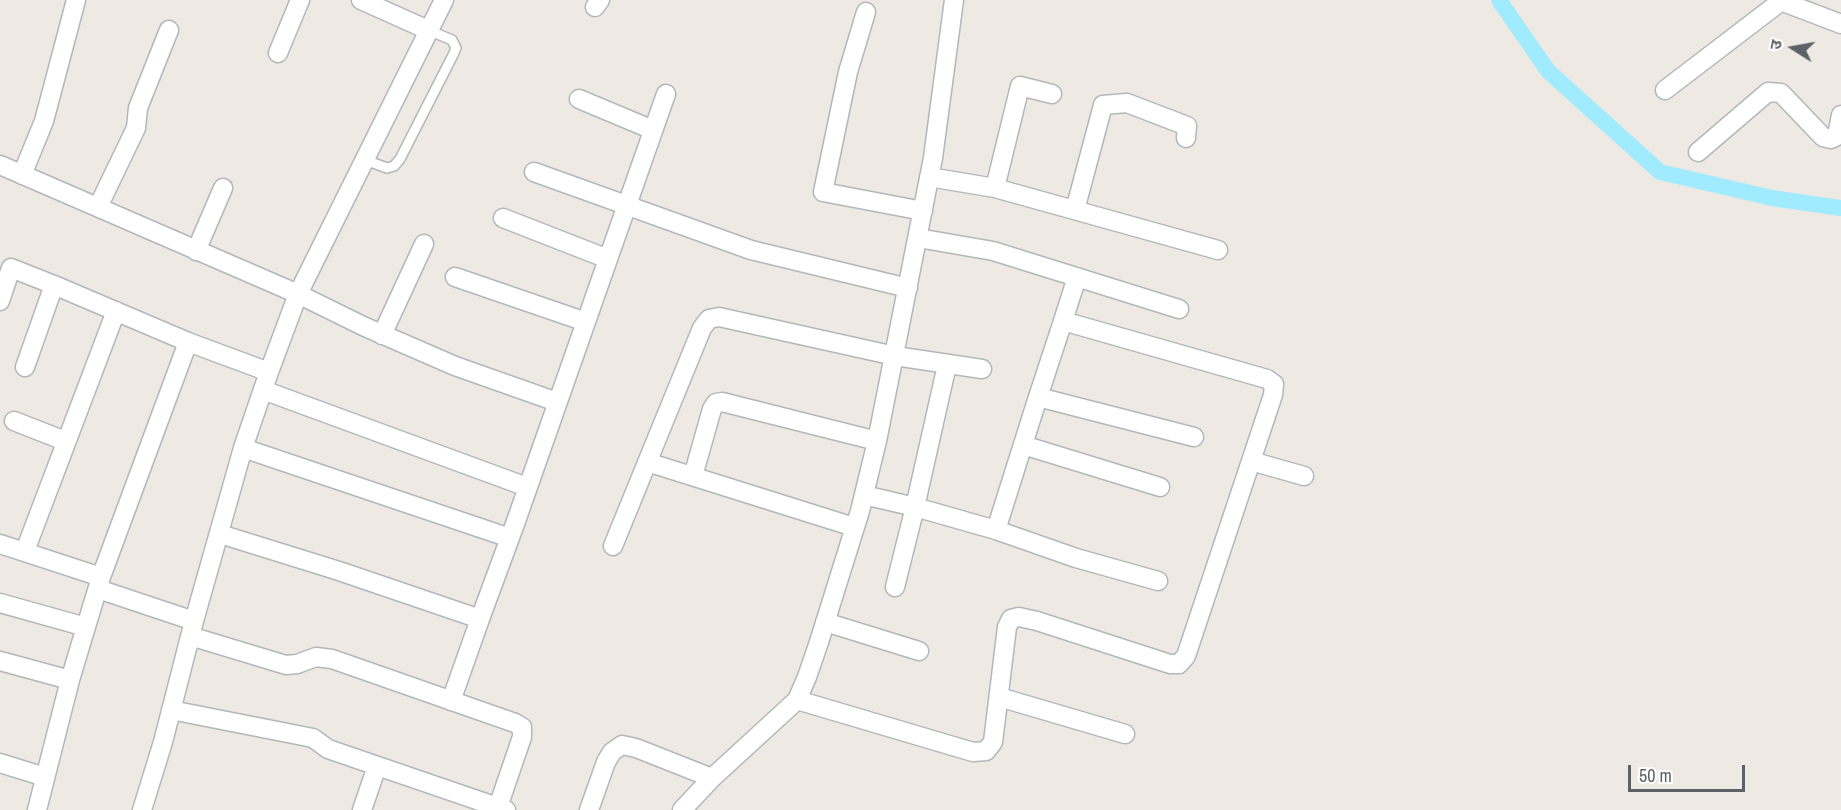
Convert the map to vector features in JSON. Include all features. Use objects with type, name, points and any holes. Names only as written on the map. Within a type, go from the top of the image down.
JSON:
[{"type":"street","points":[[22,175],[44,121],[76,0]]},
{"type":"street","points":[[278,53],[300,0]]},
{"type":"street","points":[[361,0],[429,30]]},
{"type":"street","points":[[142,810],[243,448],[298,294],[444,0]]},
{"type":"street","points":[[682,810],[712,778],[797,700],[807,677],[864,495],[877,441],[933,158],[954,0]]},
{"type":"street","points":[[1665,90],[1779,1],[1841,24]]},
{"type":"street","points":[[866,12],[849,72],[824,192],[923,211]]},
{"type":"street","points":[[98,207],[136,128],[138,108],[169,30]]},
{"type":"street","points":[[995,188],[1020,86],[1052,94]]},
{"type":"street","points":[[1698,152],[1768,92],[1781,93],[1823,137],[1831,139],[1837,136],[1841,116]]},
{"type":"street","points":[[451,700],[666,94]]},
{"type":"street","points":[[579,99],[653,130]]},
{"type":"street","points":[[1075,210],[1103,105],[1127,103],[1187,126],[1186,138]]},
{"type":"street","points":[[0,165],[298,294],[382,335],[455,366],[557,402]]},
{"type":"street","points":[[534,172],[751,250],[908,288]]},
{"type":"street","points":[[929,177],[995,188],[1218,250]]},
{"type":"street","points":[[196,251],[223,188]]},
{"type":"street","points":[[503,218],[608,259]]},
{"type":"street","points":[[918,238],[993,251],[1179,309]]},
{"type":"street","points":[[382,335],[424,244]]},
{"type":"street","points":[[0,301],[5,267],[54,285],[188,342],[269,372]]},
{"type":"street","points":[[455,277],[586,322]]},
{"type":"street","points":[[996,530],[1077,277]]},
{"type":"street","points":[[25,367],[54,285]]},
{"type":"street","points":[[25,552],[116,311]]},
{"type":"street","points":[[613,546],[702,328],[709,319],[719,317],[895,356],[982,369]]},
{"type":"street","points":[[797,700],[973,752],[986,751],[993,742],[1007,627],[1011,619],[1018,617],[1170,664],[1179,664],[1186,656],[1273,395],[1274,384],[1267,379],[1064,321]]},
{"type":"street","points":[[37,810],[70,680],[100,583],[188,342]]},
{"type":"street","points":[[895,587],[947,365]]},
{"type":"street","points":[[263,390],[527,487]]},
{"type":"street","points":[[1038,396],[1194,437]]},
{"type":"street","points":[[693,476],[712,409],[716,403],[722,402],[877,441]]},
{"type":"street","points":[[14,420],[65,441]]},
{"type":"street","points":[[1023,445],[1160,487]]},
{"type":"street","points":[[243,448],[510,538]]},
{"type":"street","points":[[1251,461],[1304,476]]},
{"type":"street","points":[[647,462],[854,527]]},
{"type":"street","points":[[864,495],[996,530],[1076,558],[1158,581]]},
{"type":"street","points":[[220,534],[480,619]]},
{"type":"street","points":[[0,544],[100,583],[192,628],[286,665],[297,664],[316,657],[332,659],[515,723],[522,728],[522,737],[501,809],[328,749],[313,738],[171,710]]},
{"type":"street","points":[[0,603],[86,627]]},
{"type":"street","points":[[825,622],[919,651]]},
{"type":"street","points":[[0,662],[70,680]]},
{"type":"street","points":[[999,698],[1125,734]]},
{"type":"street","points":[[590,810],[606,762],[612,752],[622,745],[636,748],[712,778]]},
{"type":"street","points":[[0,763],[45,777]]},
{"type":"street","points":[[362,810],[376,765]]},
{"type":"lane","points":[[365,160],[387,168],[394,166],[400,159],[453,55],[456,48],[452,40],[429,30]]},
{"type":"waterway","points":[[1499,0],[1548,71],[1660,172],[1772,198],[1841,208]]}]
